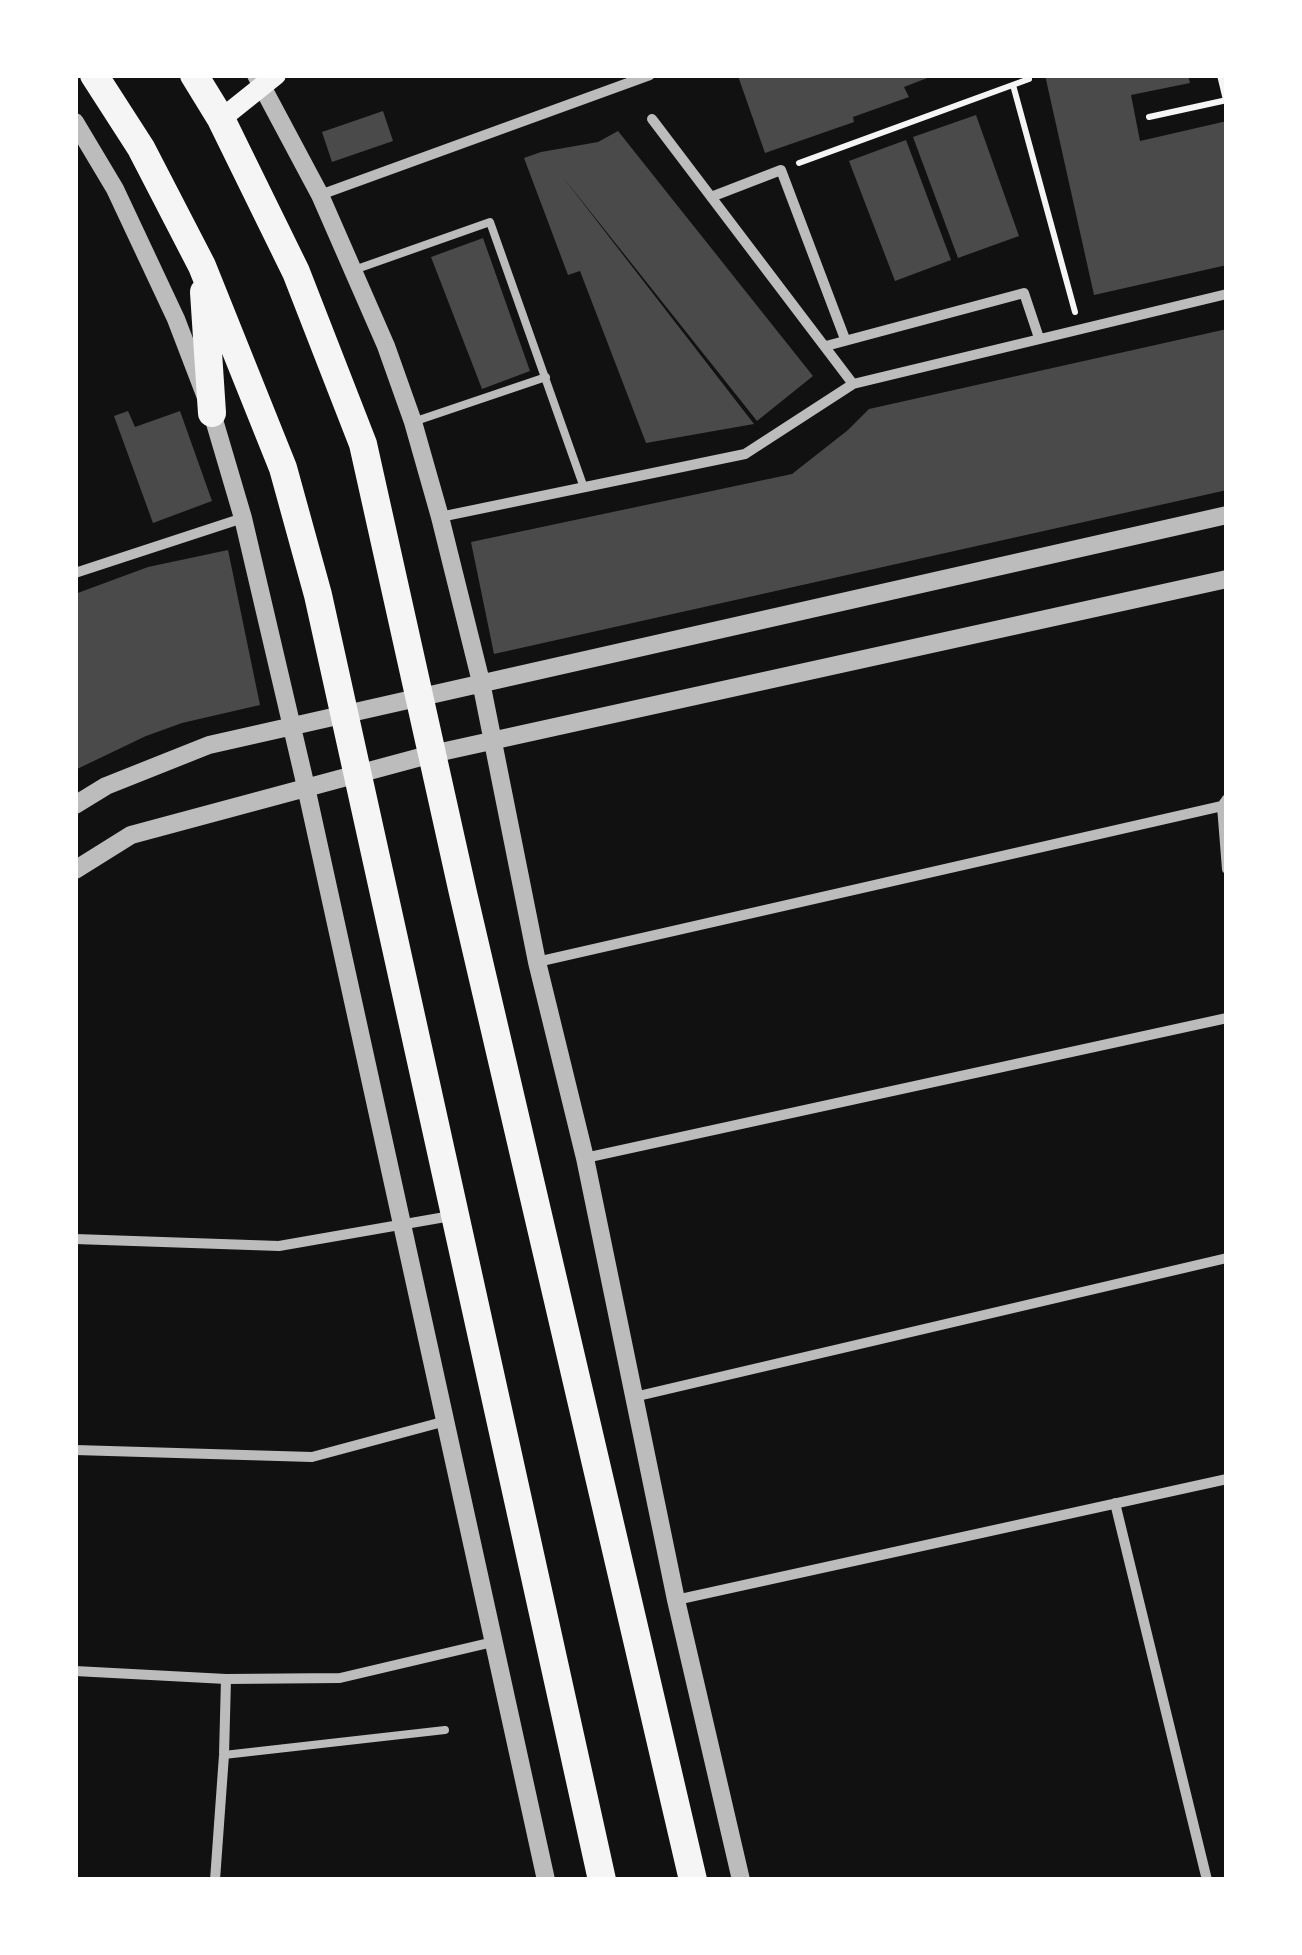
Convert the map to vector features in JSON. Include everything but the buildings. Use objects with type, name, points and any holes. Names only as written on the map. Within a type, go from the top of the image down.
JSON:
[{"type":"highway","points":[[94,75],[142,148],[202,266],[283,468],[318,595],[602,1880]]},
{"type":"highway","points":[[194,75],[221,119],[296,272],[363,444],[693,1880]]},
{"type":"highway","points":[[202,266],[212,413]]},
{"type":"main road","points":[[221,119],[265,78]]},
{"type":"street","points":[[320,195],[650,75]]},
{"type":"street","points":[[265,78],[354,270],[413,422],[440,517],[482,682],[538,962],[585,1158],[676,1600],[742,1880]]},
{"type":"street","points":[[652,119],[853,384]]},
{"type":"street","points":[[75,122],[115,189],[176,319],[212,413],[242,518],[306,787],[546,1880]]},
{"type":"street","points":[[712,197],[782,170],[845,340]]},
{"type":"street","points":[[826,346],[1024,293],[1039,338]]},
{"type":"street","points":[[440,517],[746,454],[853,384],[1227,294]]},
{"type":"street","points":[[75,805],[106,786],[208,744],[1227,515]]},
{"type":"street","points":[[75,573],[242,518]]},
{"type":"street","points":[[75,870],[131,834],[432,754],[1227,579]]},
{"type":"street","points":[[538,962],[1225,802],[1227,869]]},
{"type":"street","points":[[585,1158],[1227,1018]]},
{"type":"street","points":[[75,1239],[278,1246],[456,1215]]},
{"type":"street","points":[[634,1396],[1227,1258]]},
{"type":"street","points":[[75,1450],[312,1457],[446,1421]]},
{"type":"street","points":[[676,1600],[1227,1479]]},
{"type":"street","points":[[1115,1503],[1207,1880]]},
{"type":"street","points":[[75,1670],[226,1679],[340,1678],[493,1642]]},
{"type":"street","points":[[215,1880],[226,1679]]},
{"type":"lane","points":[[354,270],[490,222],[583,485]]},
{"type":"lane","points":[[413,422],[546,376]]},
{"type":"lane","points":[[224,1756],[445,1730]]},
{"type":"path","points":[[782,170],[1029,79],[1028,75]]},
{"type":"path","points":[[1149,118],[1226,100],[1220,75]]},
{"type":"path","points":[[1012,85],[1080,328]]}]
